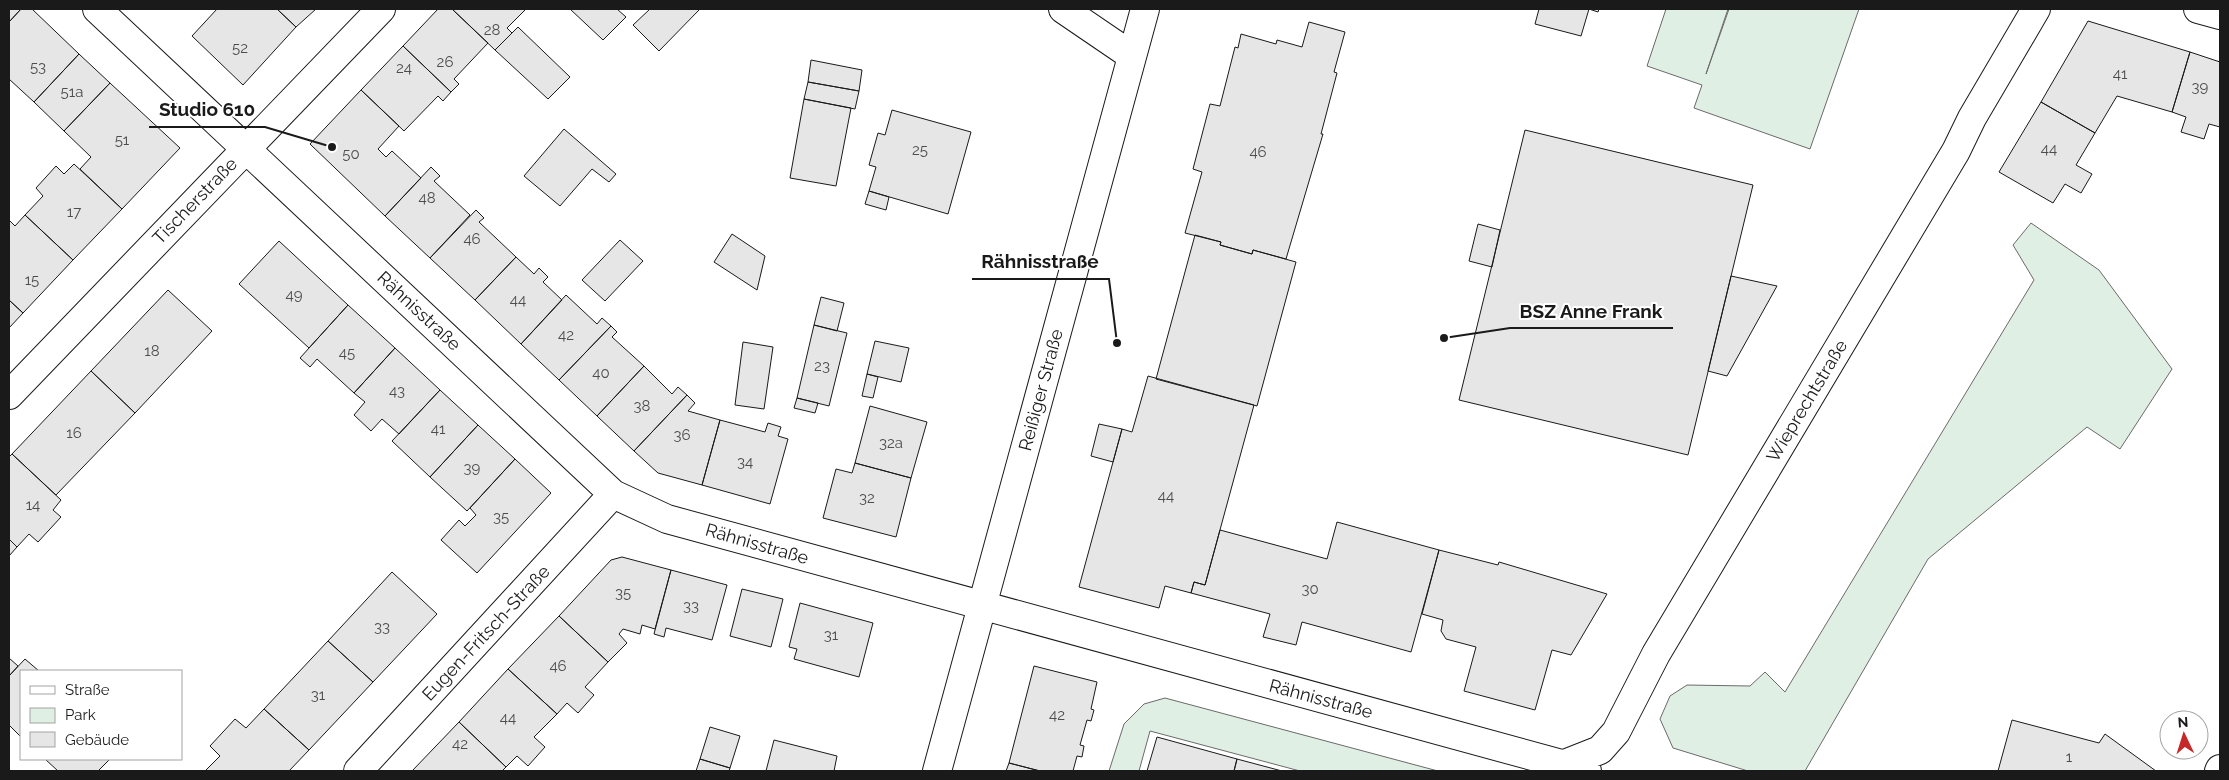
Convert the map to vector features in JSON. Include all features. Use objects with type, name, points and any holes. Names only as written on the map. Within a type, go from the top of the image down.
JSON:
[{"type":"street","name":"Rähnisstraße","points":[[97,9],[613,494],[667,519],[1569,769]]},
{"type":"street","name":"Tischerstraße","points":[[9,395],[382,9]]},
{"type":"street","points":[[1063,9],[1132,56]]},
{"type":"street","name":"Reißiger Straße","points":[[937,771],[1145,9]]},
{"type":"street","name":"Wieprechtstraße","points":[[1569,769],[1600,750],[1616,732],[1656,654],[1956,151],[1972,118],[2036,9]]},
{"type":"street","points":[[2198,9],[2220,15]]},
{"type":"street","name":"Eugen-Fritsch-Straße","points":[[358,771],[613,494]]},
{"type":"green space","points":[[1666,9],[1728,9],[1706,74],[1729,9],[1859,9],[1810,149],[1694,108],[1702,85],[1647,66]]},
{"type":"green space","points":[[2031,223],[2099,270],[2172,369],[2120,449],[2087,427],[1928,559],[1805,771],[1748,771],[1673,748],[1660,719],[1670,696],[1687,685],[1750,686],[1765,672],[1785,692],[2034,280],[2013,245]]},
{"type":"green space","points":[[1165,698],[1438,771],[1300,771],[1150,731],[1139,771],[1109,771],[1124,724],[1144,704]]},
{"type":"building","points":[[9,9],[21,9],[9,22]]},
{"type":"building","points":[[21,9],[32,9],[79,54],[34,102],[9,79],[9,22]]},
{"type":"building","points":[[217,9],[277,9],[296,27],[243,85],[192,36]]},
{"type":"building","points":[[277,9],[316,9],[296,27]]},
{"type":"building","points":[[438,9],[452,9],[488,43],[454,79],[459,84],[451,92],[403,46]]},
{"type":"building","points":[[452,9],[526,9],[507,28],[512,33],[495,50]]},
{"type":"building","points":[[570,9],[617,9],[626,17],[603,40]]},
{"type":"building","points":[[650,9],[699,10],[659,51],[633,25]]},
{"type":"building","points":[[1539,9],[1589,9],[1581,36],[1535,24]]},
{"type":"building","points":[[2088,21],[2190,52],[2172,112],[2117,96],[2095,133],[2041,102]]},
{"type":"building","points":[[1309,22],[1345,32],[1334,72],[1337,73],[1321,134],[1323,134],[1286,259],[1253,250],[1252,254],[1220,245],[1221,242],[1185,233],[1202,172],[1193,169],[1210,104],[1220,106],[1235,47],[1238,48],[1241,34],[1276,44],[1277,40],[1302,47]]},
{"type":"building","points":[[518,27],[570,77],[548,99],[495,50]]},
{"type":"building","points":[[403,46],[451,92],[443,101],[438,96],[404,131],[361,90]]},
{"type":"building","points":[[2190,52],[2220,62],[2220,127],[2209,124],[2204,139],[2181,132],[2186,117],[2172,112]]},
{"type":"building","points":[[79,54],[110,83],[64,131],[34,102]]},
{"type":"building","points":[[811,60],[862,70],[859,91],[808,82]]},
{"type":"building","points":[[808,82],[859,91],[855,109],[804,99]]},
{"type":"building","points":[[110,83],[180,148],[122,209],[80,169],[91,157],[64,131]]},
{"type":"building","points":[[361,90],[399,126],[378,149],[386,157],[392,151],[421,178],[385,216],[310,144]]},
{"type":"building","points":[[804,99],[851,108],[836,186],[790,178]]},
{"type":"building","points":[[2041,102],[2095,133],[2076,165],[2092,174],[2081,193],[2065,184],[2053,203],[1999,172]]},
{"type":"building","points":[[892,110],[971,132],[948,214],[869,191],[876,167],[869,165],[878,133],[885,135]]},
{"type":"building","points":[[564,129],[616,174],[609,182],[592,169],[560,206],[524,176]]},
{"type":"building","points":[[1525,130],[1753,185],[1688,455],[1459,400]]},
{"type":"building","points":[[74,164],[122,209],[73,260],[25,215],[43,196],[36,188],[56,166],[64,174]]},
{"type":"building","points":[[431,167],[440,176],[434,181],[470,215],[430,258],[385,216]]},
{"type":"building","points":[[869,191],[889,197],[886,210],[865,204]]},
{"type":"building","points":[[476,210],[484,218],[479,222],[516,257],[475,300],[430,258]]},
{"type":"building","points":[[25,215],[73,260],[23,313],[9,300],[9,220],[15,226]]},
{"type":"building","points":[[1478,224],[1500,230],[1492,267],[1469,261]]},
{"type":"building","points":[[732,234],[765,256],[757,290],[714,262]]},
{"type":"building","points":[[1195,235],[1221,242],[1220,245],[1252,254],[1253,250],[1296,262],[1257,406],[1156,379]]},
{"type":"building","points":[[620,240],[643,261],[605,301],[582,280]]},
{"type":"building","points":[[279,241],[348,305],[309,348],[239,284]]},
{"type":"building","points":[[516,257],[534,274],[539,268],[548,277],[543,282],[562,300],[521,344],[475,300]]},
{"type":"building","points":[[1731,276],[1777,286],[1727,376],[1708,371]]},
{"type":"building","points":[[168,290],[212,331],[135,413],[91,371]]},
{"type":"building","points":[[566,295],[597,324],[602,318],[611,326],[559,380],[521,344]]},
{"type":"building","points":[[821,297],[844,303],[837,331],[814,325]]},
{"type":"building","points":[[9,300],[23,313],[9,328]]},
{"type":"building","points":[[348,305],[395,348],[354,393],[317,359],[310,367],[300,358]]},
{"type":"building","points":[[814,325],[847,333],[829,406],[797,398]]},
{"type":"building","points":[[611,326],[617,332],[612,337],[644,366],[597,416],[559,380]]},
{"type":"building","points":[[875,341],[909,348],[901,382],[867,374]]},
{"type":"building","points":[[743,342],[773,347],[764,409],[735,405]]},
{"type":"building","points":[[395,348],[440,390],[399,434],[382,419],[371,431],[354,415],[365,402],[354,393]]},
{"type":"building","points":[[644,366],[672,394],[678,387],[687,395],[634,451],[597,416]]},
{"type":"building","points":[[91,371],[135,413],[56,495],[12,454]]},
{"type":"building","points":[[867,374],[878,377],[873,398],[862,396]]},
{"type":"building","points":[[1148,376],[1254,405],[1205,585],[1194,582],[1191,593],[1165,586],[1159,608],[1079,587],[1122,429],[1132,432]]},
{"type":"building","points":[[440,390],[478,425],[430,477],[392,441]]},
{"type":"building","points":[[687,395],[695,403],[688,411],[720,420],[702,485],[658,473],[634,451]]},
{"type":"building","points":[[797,398],[818,403],[815,413],[794,408]]},
{"type":"building","points":[[870,406],[927,422],[911,478],[855,463]]},
{"type":"building","points":[[720,420],[765,432],[768,423],[781,427],[778,436],[788,439],[770,504],[702,485]]},
{"type":"building","points":[[1099,424],[1122,429],[1113,462],[1091,456]]},
{"type":"building","points":[[478,425],[515,459],[467,511],[430,477]]},
{"type":"building","points":[[12,454],[61,500],[53,510],[61,517],[38,542],[29,534],[17,547],[9,539],[9,457]]},
{"type":"building","points":[[515,459],[551,493],[477,573],[441,540],[459,520],[465,526],[476,515],[470,508]]},
{"type":"building","points":[[855,463],[911,478],[896,537],[823,518],[836,469],[852,473]]},
{"type":"building","points":[[1337,522],[1439,550],[1411,652],[1302,622],[1296,645],[1263,637],[1270,614],[1191,593],[1194,582],[1205,585],[1220,530],[1327,559]]},
{"type":"building","points":[[9,539],[17,547],[9,556]]},
{"type":"building","points":[[1439,550],[1498,565],[1499,562],[1607,594],[1571,655],[1552,650],[1535,710],[1464,691],[1476,647],[1446,639],[1441,631],[1443,620],[1422,614]]},
{"type":"building","points":[[622,557],[671,570],[655,629],[642,625],[640,634],[623,629],[619,634],[627,643],[608,662],[559,616],[611,560]]},
{"type":"building","points":[[671,570],[727,585],[712,640],[666,628],[664,637],[654,634]]},
{"type":"building","points":[[392,572],[437,614],[373,682],[328,641]]},
{"type":"building","points":[[742,589],[783,599],[771,647],[730,636]]},
{"type":"building","points":[[800,603],[873,623],[859,677],[794,659],[797,649],[789,647]]},
{"type":"building","points":[[559,616],[608,662],[585,687],[594,695],[578,713],[567,703],[557,714],[508,669]]},
{"type":"building","points":[[328,641],[373,682],[309,750],[264,709]]},
{"type":"building","points":[[9,658],[18,666],[9,676]]},
{"type":"building","points":[[25,659],[38,670],[20,670],[20,736],[9,725],[9,676]]},
{"type":"building","points":[[1034,666],[1097,682],[1091,709],[1094,710],[1091,721],[1087,720],[1080,745],[1084,746],[1082,757],[1077,756],[1073,771],[1040,771],[1009,763]]},
{"type":"building","points":[[508,669],[557,714],[534,737],[545,747],[528,766],[517,756],[506,767],[459,722]]},
{"type":"building","points":[[264,709],[309,750],[289,771],[205,771],[220,756],[210,746],[235,719],[246,728]]},
{"type":"building","points":[[2012,720],[2099,743],[2105,734],[2156,771],[1998,771]]},
{"type":"building","points":[[459,722],[506,767],[502,771],[412,771]]},
{"type":"building","points":[[710,727],[740,736],[730,768],[700,759]]},
{"type":"building","points":[[1157,737],[1237,759],[1234,771],[1147,771]]},
{"type":"building","points":[[774,740],[837,756],[834,771],[766,771]]},
{"type":"building","points":[[700,759],[730,768],[729,771],[696,771]]},
{"type":"building","points":[[1237,759],[1282,771],[1234,771]]},
{"type":"building","points":[[46,760],[109,760],[98,771],[58,771]]},
{"type":"building","points":[[1009,763],[1040,771],[1006,771]]},
{"type":"place","name":"Studio 610","points":[[332,147]]},
{"type":"place","name":"BSZ Anne Frank","points":[[1444,338]]},
{"type":"place","name":"Rähnisstraße","points":[[1117,343]]}]
